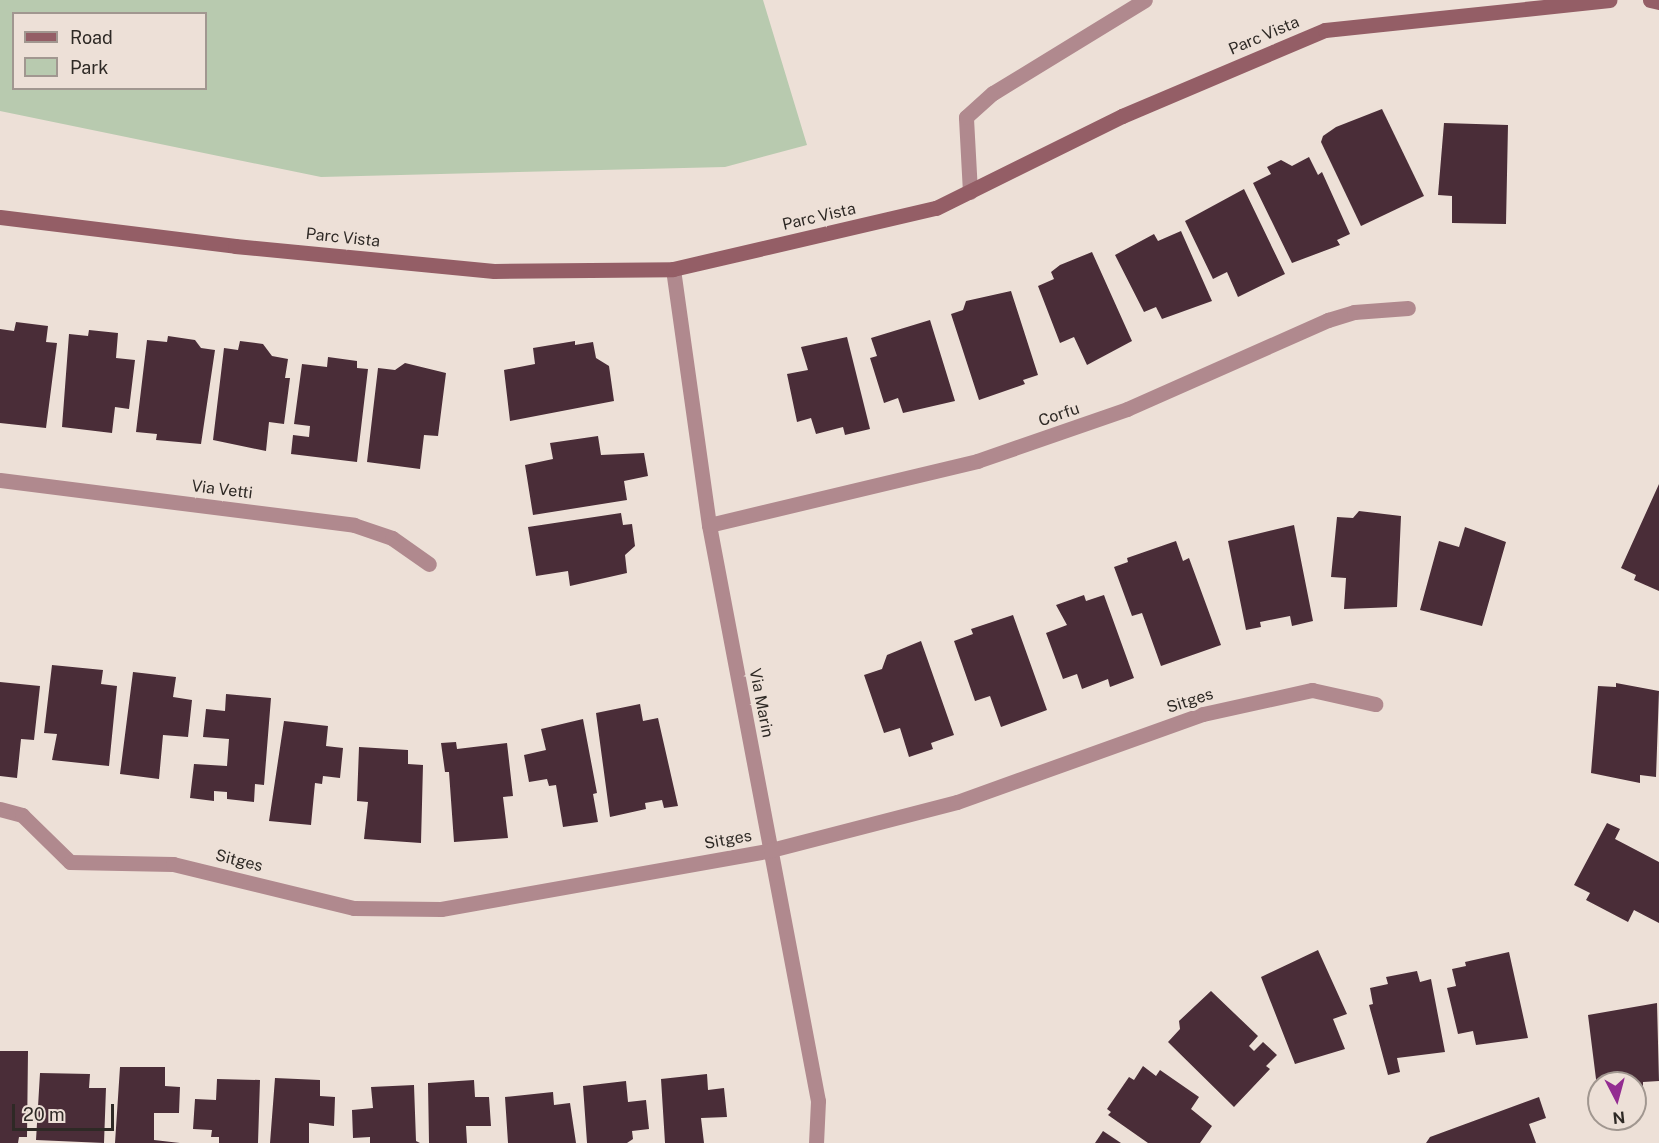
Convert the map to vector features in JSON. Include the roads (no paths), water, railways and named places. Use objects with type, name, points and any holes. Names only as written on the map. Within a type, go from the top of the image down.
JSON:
[{"type":"street","points":[[970,192],[966,117],[993,93],[1145,0]]},
{"type":"street","name":"Parc Vista","points":[[0,217],[235,246],[494,271],[673,269],[936,208],[1122,116],[1325,30],[1609,0]]},
{"type":"street","points":[[1650,0],[1659,2]]},
{"type":"street","name":"Via Marin","points":[[673,269],[709,525],[818,1101],[816,1143]]},
{"type":"street","name":"Corfu","points":[[709,525],[977,462],[1127,409],[1328,320],[1354,312],[1408,309]]},
{"type":"street","name":"Via Vetti","points":[[0,480],[354,525],[393,538],[429,564]]},
{"type":"street","name":"Sitges","points":[[0,809],[22,815],[70,862],[173,864],[354,908],[441,909],[771,850],[957,802],[1203,714],[1312,690],[1375,704]]}]
